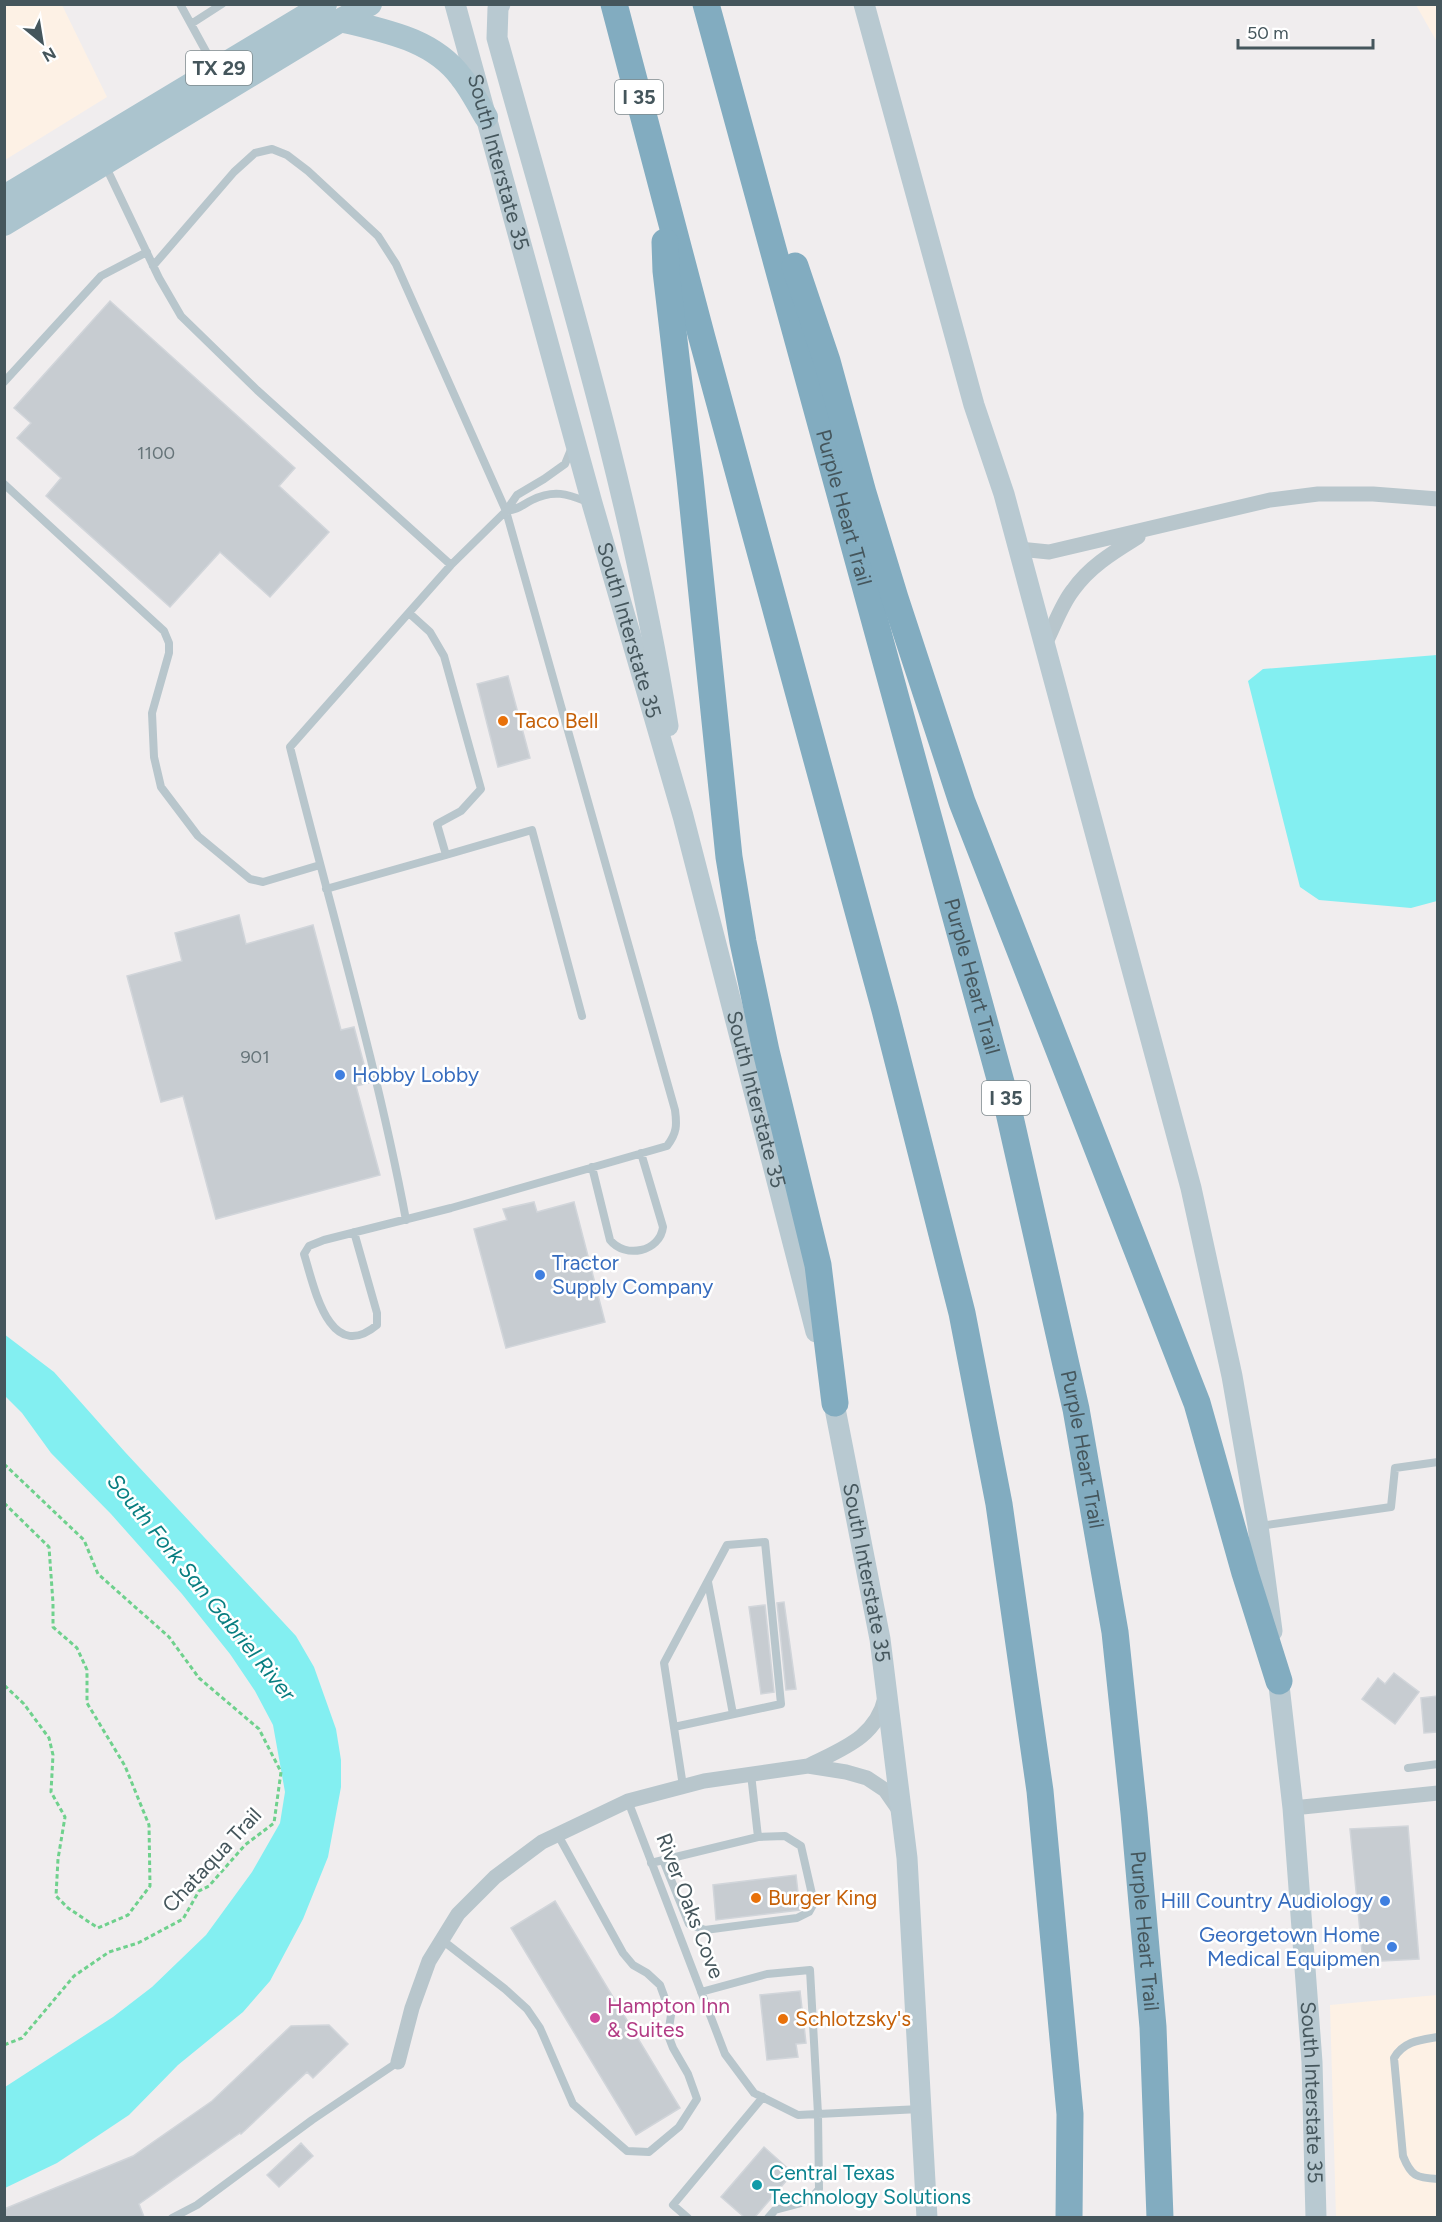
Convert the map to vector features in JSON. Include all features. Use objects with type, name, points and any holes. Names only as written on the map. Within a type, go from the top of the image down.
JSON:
[{"type":"highway","name":"I 35","points":[[614,4],[885,1010],[964,1324],[999,1504],[1040,1791],[1070,2114],[1069,2217]]},
{"type":"highway","points":[[706,5],[827,362],[895,598],[962,802],[1197,1403],[1245,1573],[1279,1681]]},
{"type":"highway","name":"Purple Heart Trail","points":[[706,5],[1008,1108],[1073,1398],[1115,1632],[1154,2028],[1160,2217]]},
{"type":"highway","points":[[664,189],[666,271],[729,857],[743,942],[764,1040],[818,1265],[835,1403]]},
{"type":"main road","name":"TX 29","points":[[4,197],[216,70],[298,15],[333,12],[370,4]]},
{"type":"main road","name":"South Interstate 35","points":[[455,4],[574,440],[683,816],[835,1403],[880,1639],[903,1815],[927,2217]]},
{"type":"main road","points":[[500,4],[497,38],[614,464],[659,669],[683,816]]},
{"type":"main road","name":"South Interstate 35","points":[[864,4],[974,405],[1004,494],[1046,644],[1191,1188],[1230,1365],[1258,1526],[1293,1808],[1312,2062],[1316,2217]]},
{"type":"main road","name":"TX 29","points":[[4,224],[104,164],[333,12]]},
{"type":"main road","points":[[333,12],[399,35],[444,59],[461,76],[486,117]]},
{"type":"street","points":[[1019,549],[1049,552],[1270,500],[1318,494],[1373,494],[1437,499]]},
{"type":"street","points":[[1046,644],[1071,591],[1088,572],[1106,556],[1148,530]]},
{"type":"street","points":[[808,1766],[861,1739],[881,1714],[887,1688]]},
{"type":"street","points":[[398,2061],[412,2008],[429,1961],[458,1914],[495,1877],[542,1842],[628,1801],[704,1780],[808,1766],[867,1778],[885,1790],[903,1815]]},
{"type":"street","points":[[1293,1808],[1437,1792]]},
{"type":"lane","points":[[180,4],[216,70]]},
{"type":"lane","points":[[191,24],[222,4]]},
{"type":"lane","points":[[153,266],[234,172],[255,153],[272,148],[287,155],[308,171],[378,236],[396,264],[506,511],[675,1110],[677,1125],[674,1137],[667,1146],[406,1220],[354,1232],[324,1239],[309,1246],[304,1254],[324,1315],[336,1329],[348,1336],[356,1337],[377,1325],[377,1313],[354,1232]]},
{"type":"lane","points":[[104,164],[153,266],[181,315],[256,390],[451,565]]},
{"type":"lane","points":[[4,382],[101,276],[147,252]]},
{"type":"lane","points":[[406,1220],[374,1073],[290,747],[451,565],[506,511],[517,495],[565,464],[574,440]]},
{"type":"lane","points":[[4,484],[164,632],[170,643],[152,713],[154,757],[161,788],[198,836],[250,879],[263,882],[320,865]]},
{"type":"lane","points":[[506,511],[518,510],[549,492],[569,495],[592,503]]},
{"type":"lane","points":[[409,613],[430,632],[444,656],[481,789],[461,811],[437,824],[447,855]]},
{"type":"lane","points":[[326,888],[532,830],[582,1016]]},
{"type":"lane","points":[[592,1167],[610,1240],[615,1247],[629,1252],[643,1250],[662,1235],[663,1227],[641,1153]]},
{"type":"lane","points":[[1258,1526],[1392,1507],[1395,1468],[1437,1462]]},
{"type":"lane","points":[[674,1727],[781,1704],[765,1542],[727,1545],[664,1663],[683,1786]]},
{"type":"lane","points":[[708,1582],[733,1714]]},
{"type":"lane","points":[[1408,1768],[1437,1764]]},
{"type":"lane","points":[[751,1774],[758,1837]]},
{"type":"lane","name":"River Oaks Cove","points":[[628,1801],[725,2054],[754,2093],[798,2115],[922,2109]]},
{"type":"lane","points":[[442,1940],[527,2009],[540,2028],[573,2104],[627,2151],[649,2152],[679,2127],[697,2099],[668,2035],[671,2015],[668,2002],[660,1985],[647,1973],[633,1965],[623,1953],[558,1835]]},
{"type":"lane","points":[[651,1863],[663,1860],[758,1837],[785,1836],[801,1846],[814,1903],[809,1912],[797,1918],[705,1930],[689,1924],[663,1860]]},
{"type":"lane","points":[[701,1992],[767,1974],[810,1970],[818,2114],[819,2189],[809,2201],[775,2210],[768,2217]]},
{"type":"lane","points":[[1437,2037],[1413,2041],[1399,2049],[1394,2058],[1403,2156],[1408,2169],[1417,2177],[1437,2179]]},
{"type":"lane","points":[[172,2217],[197,2205],[312,2120],[398,2061]]},
{"type":"lane","points":[[688,2217],[674,2205],[763,2097]]},
{"type":"path","name":"Chataqua Trail","points":[[4,1464],[84,1540],[98,1574],[169,1637],[199,1678],[259,1729],[281,1772],[274,1823],[245,1845],[209,1886],[199,1891],[183,1919],[138,1943],[109,1952],[74,1976],[22,2038],[4,2045]]},
{"type":"path","name":"Chataqua Trail","points":[[4,1503],[49,1547],[53,1627],[77,1648],[87,1671],[87,1703],[125,1766],[149,1825],[150,1886],[128,1915],[98,1928],[68,1908],[56,1896],[58,1859],[65,1817],[51,1792],[53,1755],[49,1738],[24,1704],[4,1685]]},
{"type":"path","points":[[4,1882],[4,1912]]},
{"type":"shaded area","points":[[5,4],[62,5],[107,97],[5,160]]},
{"type":"shaded area","points":[[1416,5],[1437,5],[1437,42]]},
{"type":"shaded area","points":[[1437,1995],[1437,2217],[1336,2217],[1330,2005]]},
{"type":"water","points":[[1437,655],[1437,901],[1411,908],[1319,900],[1300,887],[1248,681],[1263,669]]},
{"type":"water","name":"South Fork San Gabriel River","points":[[4,1334],[54,1372],[296,1636],[314,1667],[336,1729],[341,1760],[341,1787],[328,1857],[303,1919],[270,1981],[243,2012],[178,2065],[129,2115],[57,2163],[5,2188],[5,2087],[113,2017],[152,1987],[206,1935],[252,1872],[280,1823],[285,1792],[273,1725],[255,1691],[230,1654],[182,1594],[111,1514],[51,1453],[22,1413],[5,1396]]},
{"type":"building","points":[[110,301],[295,468],[279,486],[329,532],[270,597],[220,552],[170,607],[46,496],[61,478],[17,438],[31,423],[14,408]]},
{"type":"building","name":"Taco Bell","points":[[508,676],[530,758],[498,767],[477,684]]},
{"type":"building","points":[[239,915],[246,944],[313,925],[341,1030],[354,1027],[369,1083],[356,1086],[380,1175],[216,1219],[183,1096],[161,1102],[127,976],[182,961],[175,933]]},
{"type":"building","name":"Tractor Supply Company","points":[[534,1202],[537,1212],[574,1202],[605,1322],[506,1348],[474,1229],[507,1220],[503,1209]]},
{"type":"building","points":[[784,1602],[796,1689],[786,1690],[777,1603]]},
{"type":"building","points":[[765,1605],[774,1692],[761,1694],[749,1607]]},
{"type":"building","points":[[1394,1673],[1419,1692],[1395,1724],[1362,1699],[1378,1678],[1385,1684]]},
{"type":"building","points":[[1437,1696],[1437,1732],[1424,1733],[1421,1698]]},
{"type":"building","points":[[1408,1826],[1419,1959],[1363,1962],[1350,1829]]},
{"type":"building","name":"Burger King","points":[[796,1875],[800,1910],[716,1920],[713,1885]]},
{"type":"building","name":"Hampton Inn & Suites","points":[[555,1901],[680,2108],[636,2135],[511,1928]]},
{"type":"building","name":"Schlotzsky's","points":[[800,1991],[806,2043],[796,2044],[798,2057],[767,2060],[760,1995]]},
{"type":"building","points":[[329,2025],[348,2044],[313,2078],[307,2072],[241,2134],[139,2204],[144,2217],[4,2217],[4,2209],[133,2156],[212,2101],[291,2026]]},
{"type":"building","points":[[301,2143],[313,2156],[279,2187],[267,2175]]},
{"type":"building","name":"Central Texas Technology Solutions","points":[[764,2147],[793,2173],[755,2217],[744,2217],[721,2197]]},
{"type":"place","name":"Taco Bell","points":[[503,721]]},
{"type":"place","name":"Hobby Lobby","points":[[340,1075]]},
{"type":"place","name":"Tractor Supply Company","points":[[540,1275]]},
{"type":"place","name":"Burger King","points":[[756,1898]]},
{"type":"place","name":"Hill Country Audiology","points":[[1385,1901]]},
{"type":"place","name":"Georgetown Home Medical Equipmen","points":[[1392,1947]]},
{"type":"place","name":"Hampton Inn & Suites","points":[[595,2018]]},
{"type":"place","name":"Schlotzsky's","points":[[783,2019]]},
{"type":"place","name":"Central Texas Technology Solutions","points":[[757,2185]]}]
